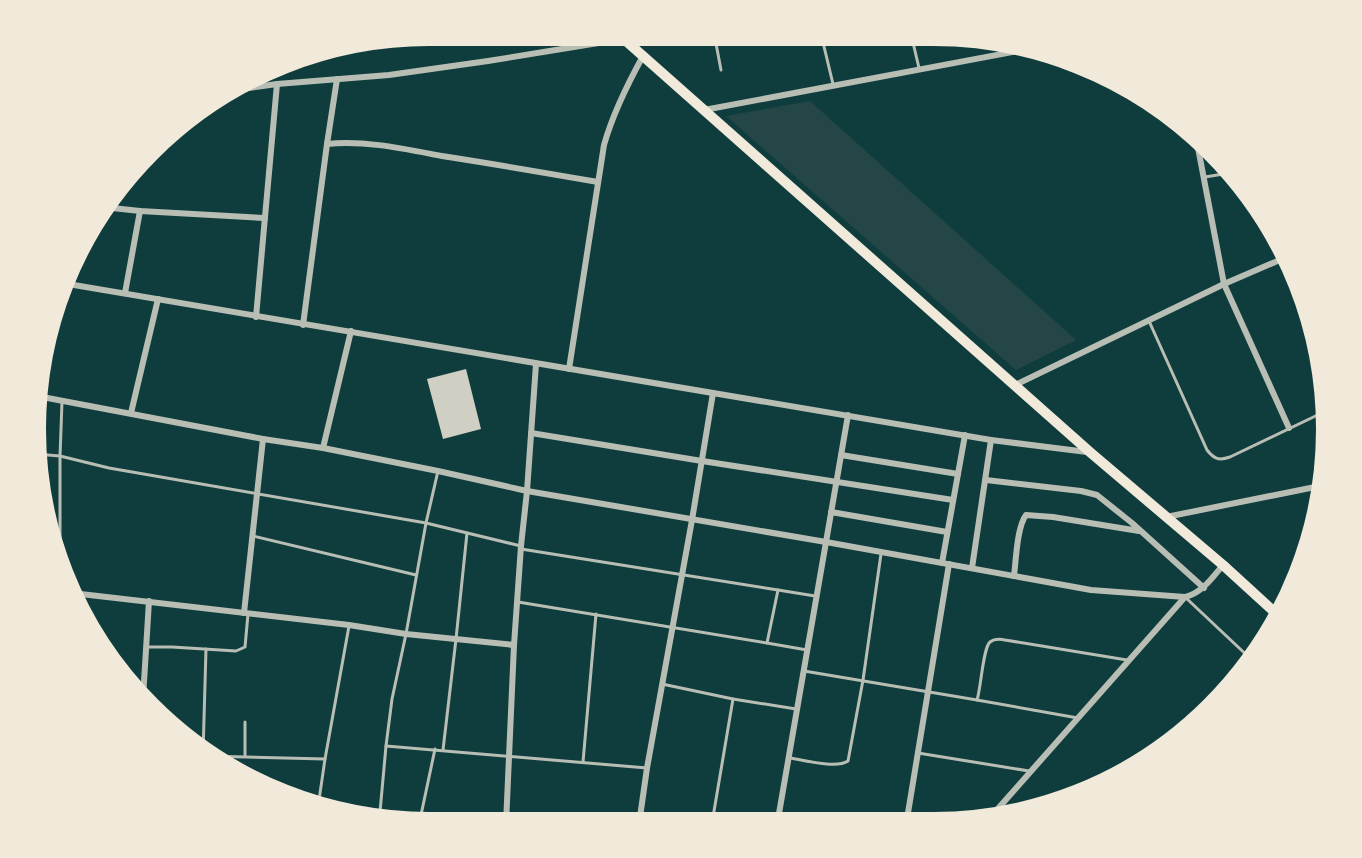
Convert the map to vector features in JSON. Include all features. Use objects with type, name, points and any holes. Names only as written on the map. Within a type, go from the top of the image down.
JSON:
[{"type":"main road","points":[[627,42],[1091,453],[1223,565],[1274,611]]},
{"type":"street","points":[[246,88],[411,72],[585,42]]},
{"type":"street","points":[[704,110],[1017,51]]},
{"type":"street","points":[[569,369],[604,145],[619,101],[643,56]]},
{"type":"street","points":[[303,325],[338,79]]},
{"type":"street","points":[[256,317],[277,84]]},
{"type":"street","points":[[327,144],[364,144],[412,150],[598,182]]},
{"type":"street","points":[[1198,147],[1224,284],[1289,428]]},
{"type":"street","points":[[111,208],[265,218]]},
{"type":"street","points":[[125,293],[140,211]]},
{"type":"street","points":[[1015,385],[1224,284],[1281,260]]},
{"type":"street","points":[[70,284],[991,440],[1091,453]]},
{"type":"street","points":[[131,414],[158,299]]},
{"type":"street","points":[[324,448],[351,332]]},
{"type":"street","points":[[506,816],[514,645],[536,364]]},
{"type":"street","points":[[640,816],[713,393]]},
{"type":"street","points":[[44,397],[263,439],[324,448],[527,491],[1091,590],[1191,596],[1204,588],[1223,565]]},
{"type":"street","points":[[778,816],[848,415]]},
{"type":"street","points":[[531,433],[953,500]]},
{"type":"street","points":[[908,816],[928,691],[947,532],[965,435]]},
{"type":"street","points":[[246,613],[263,439]]},
{"type":"street","points":[[972,568],[991,440]]},
{"type":"street","points":[[841,455],[958,474]]},
{"type":"street","points":[[986,480],[1091,492],[1104,499],[1204,588]]},
{"type":"street","points":[[1166,517],[1316,487]]},
{"type":"street","points":[[831,512],[947,532]]},
{"type":"street","points":[[1014,576],[1023,520],[1026,516],[1053,517],[1140,531]]},
{"type":"street","points":[[79,593],[350,625],[406,634],[514,645]]},
{"type":"street","points":[[996,811],[1185,597]]},
{"type":"street","points":[[143,690],[149,601]]},
{"type":"lane","points":[[716,42],[721,70]]},
{"type":"lane","points":[[823,42],[833,86]]},
{"type":"lane","points":[[913,42],[919,70]]},
{"type":"lane","points":[[1000,48],[1001,54]]},
{"type":"lane","points":[[1204,177],[1224,174]]},
{"type":"lane","points":[[1149,321],[1188,409],[1212,456],[1223,459],[1319,414]]},
{"type":"lane","points":[[60,544],[62,400]]},
{"type":"lane","points":[[43,455],[426,523],[521,548],[816,596]]},
{"type":"lane","points":[[380,811],[392,699],[438,471]]},
{"type":"lane","points":[[443,750],[467,532]]},
{"type":"lane","points":[[253,536],[416,575]]},
{"type":"lane","points":[[788,757],[839,765],[848,761],[882,552]]},
{"type":"lane","points":[[767,642],[778,590]]},
{"type":"lane","points":[[1185,597],[1247,655]]},
{"type":"lane","points":[[517,602],[807,650]]},
{"type":"lane","points":[[146,647],[236,651],[244,647],[246,613]]},
{"type":"lane","points":[[583,762],[596,614]]},
{"type":"lane","points":[[319,800],[350,625]]},
{"type":"lane","points":[[977,700],[985,653],[988,645],[994,640],[1129,660]]},
{"type":"lane","points":[[205,745],[206,649]]},
{"type":"lane","points":[[804,671],[1078,718]]},
{"type":"lane","points":[[662,684],[733,699],[797,709]]},
{"type":"lane","points":[[713,816],[733,699]]},
{"type":"lane","points":[[245,722],[245,756]]},
{"type":"lane","points":[[386,746],[647,768]]},
{"type":"lane","points":[[421,815],[435,749]]},
{"type":"lane","points":[[918,753],[1030,772]]},
{"type":"lane","points":[[221,755],[325,759]]},
{"type":"lane","points":[[364,811],[432,816]]},
{"type":"shaded area","points":[[810,101],[1076,340],[1016,370],[726,116]]},
{"type":"building","points":[[466,369],[481,429],[443,439],[427,379]]}]
